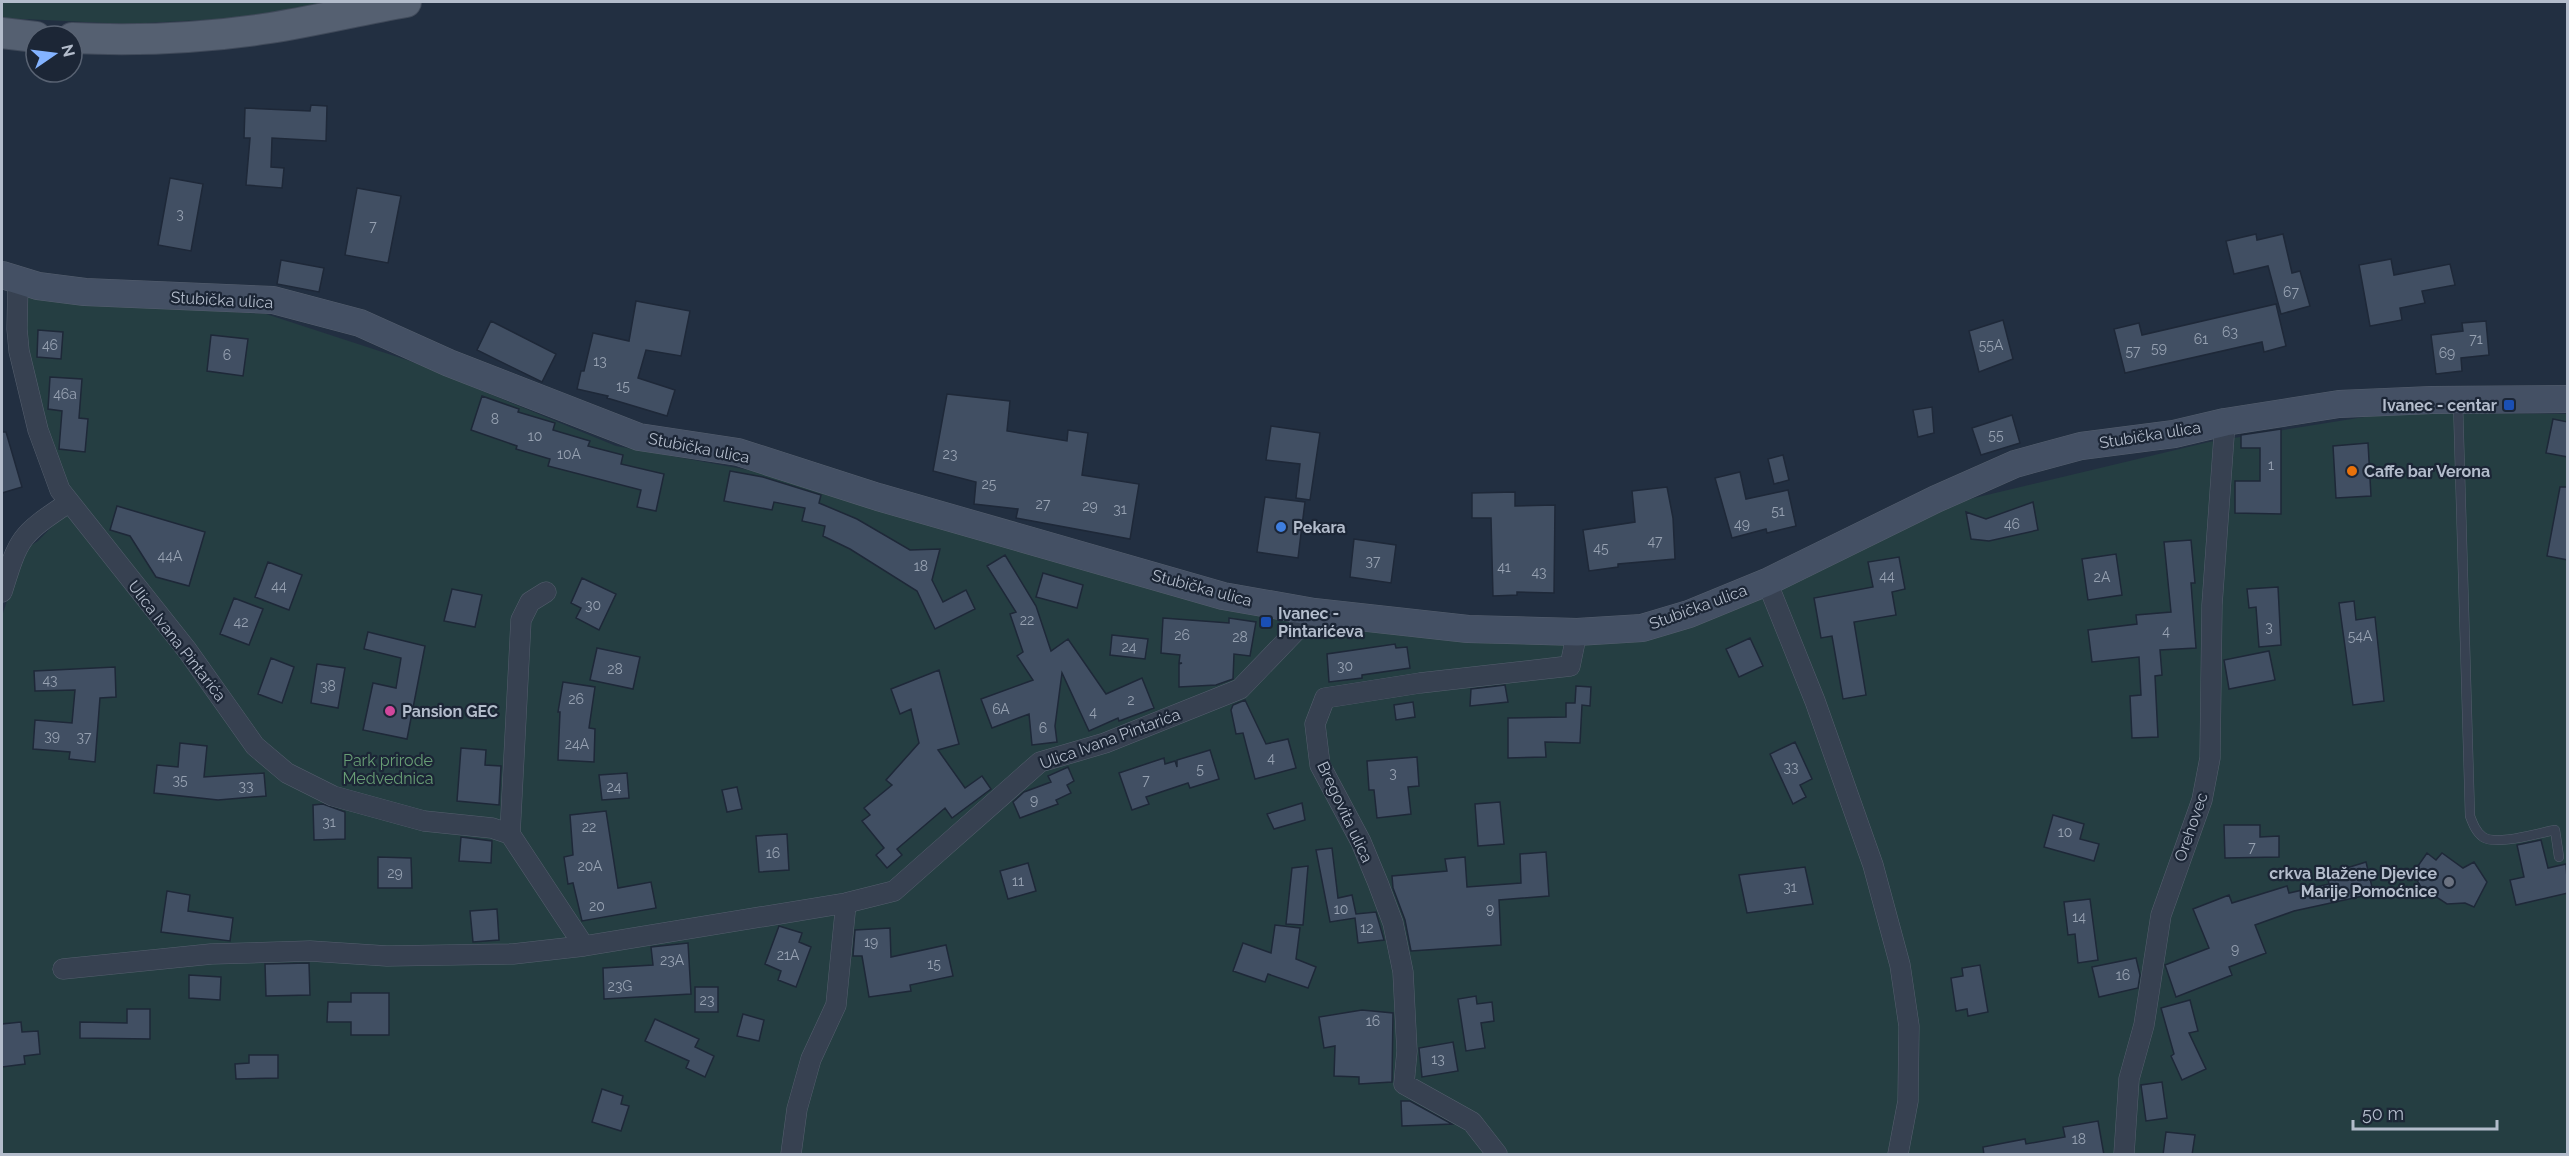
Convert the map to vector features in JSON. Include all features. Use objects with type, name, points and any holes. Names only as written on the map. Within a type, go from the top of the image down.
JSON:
[{"type":"main road","points":[[84,38],[182,37],[247,30],[406,2]]},
{"type":"main road","points":[[2,33],[24,36]]},
{"type":"main road","name":"Stubička ulica","points":[[10,278],[85,292],[273,300],[349,320],[460,367],[639,436],[738,452],[878,497],[1223,597],[1314,612],[1468,629],[1577,632],[1642,628],[1689,614],[1767,582],[1936,499],[2015,464],[2081,446],[2174,434],[2225,422],[2339,404],[2458,399],[2568,399]]},
{"type":"street","name":"Ulica Ivana Pintarića","points":[[10,278],[22,368],[47,459],[60,490],[68,503],[187,650],[255,746],[287,773],[333,796],[424,821],[492,828],[510,834]]},
{"type":"street","name":"Orehovec","points":[[2124,1155],[2129,1079],[2144,1025],[2161,915],[2202,800],[2210,758],[2212,605],[2225,422]]},
{"type":"street","points":[[2,592],[16,548],[24,536],[68,503]]},
{"type":"street","points":[[1767,582],[1815,700],[1873,865],[1899,965],[1909,1026],[1909,1079],[1908,1101],[1898,1155]]},
{"type":"street","points":[[546,592],[530,602],[521,620],[510,834],[584,946]]},
{"type":"street","name":"Ulica Ivana Pintarića","points":[[63,969],[212,954],[310,951],[387,956],[513,954],[584,946],[846,903],[894,891],[1040,762],[1106,742],[1240,689],[1314,612]]},
{"type":"street","name":"Bregovita ulica","points":[[1497,1155],[1472,1122],[1404,1084],[1407,1051],[1403,972],[1393,923],[1361,842],[1320,765],[1315,724],[1325,698],[1420,683],[1570,666],[1577,632]]},
{"type":"street","points":[[791,1155],[797,1109],[811,1059],[836,1005],[846,903]]},
{"type":"lane","points":[[2458,399],[2470,816],[2477,832],[2485,839],[2497,841],[2555,830],[2559,857]]},
{"type":"green space","points":[[2,2],[344,2],[239,18],[127,24],[2,18]]},
{"type":"green space","name":"Park prirode Medvednica","points":[[27,294],[57,301],[266,314],[410,361],[616,446],[864,491],[1189,587],[1468,629],[1654,622],[1949,504],[2209,442],[2389,413],[2567,414],[2567,1154],[2,1154],[2,616],[24,550],[38,541],[74,504],[54,466],[25,340]]},
{"type":"building","points":[[311,105],[327,106],[326,141],[272,138],[271,167],[284,168],[282,188],[246,185],[250,138],[244,138],[245,108],[310,111]]},
{"type":"building","points":[[170,178],[203,184],[191,251],[158,245]]},
{"type":"building","points":[[357,188],[401,196],[388,263],[345,255]]},
{"type":"building","points":[[2256,234],[2257,240],[2283,234],[2292,273],[2300,271],[2310,306],[2281,314],[2268,266],[2234,274],[2226,241]]},
{"type":"building","points":[[2391,259],[2394,275],[2450,264],[2455,285],[2422,291],[2425,303],[2400,308],[2402,320],[2370,326],[2359,265]]},
{"type":"building","points":[[281,260],[324,268],[319,292],[277,284]]},
{"type":"building","points":[[636,301],[690,311],[681,356],[646,350],[638,378],[675,390],[667,416],[607,398],[608,396],[577,389],[593,333],[629,341]]},
{"type":"building","points":[[2276,304],[2286,346],[2264,352],[2262,342],[2125,373],[2114,329],[2139,323],[2142,335]]},
{"type":"building","points":[[2003,320],[2013,359],[1979,372],[1969,331]]},
{"type":"building","points":[[491,321],[556,354],[542,382],[477,350]]},
{"type":"building","points":[[2486,321],[2489,355],[2461,358],[2462,371],[2436,374],[2431,335],[2463,331],[2462,323]]},
{"type":"building","points":[[38,330],[63,332],[61,359],[37,357]]},
{"type":"building","points":[[211,335],[248,339],[243,376],[207,371]]},
{"type":"building","points":[[50,377],[82,379],[79,418],[88,419],[85,452],[59,449],[62,411],[48,409]]},
{"type":"building","points":[[947,394],[1010,401],[1007,431],[1067,441],[1068,430],[1088,433],[1082,475],[1139,484],[1130,539],[1016,518],[1018,509],[974,504],[976,482],[933,471]]},
{"type":"building","points":[[482,396],[519,409],[518,412],[555,423],[553,430],[590,441],[588,446],[623,455],[621,464],[664,474],[656,511],[637,507],[641,490],[548,466],[550,459],[516,449],[517,446],[471,430]]},
{"type":"building","points":[[1932,407],[1934,433],[1918,437],[1913,410]]},
{"type":"building","points":[[2012,415],[2020,443],[1981,455],[1972,428]]},
{"type":"building","points":[[2553,419],[2568,422],[2568,457],[2546,453]]},
{"type":"building","points":[[1271,426],[1320,433],[1310,500],[1296,498],[1300,464],[1266,460]]},
{"type":"building","points":[[2281,429],[2281,514],[2235,513],[2235,481],[2260,481],[2260,448],[2241,448],[2241,435]]},
{"type":"building","points":[[2,432],[6,432],[22,487],[2,493]]},
{"type":"building","name":"Caffe bar Verona","points":[[2368,443],[2371,496],[2336,498],[2333,446]]},
{"type":"building","points":[[1783,455],[1789,480],[1774,484],[1768,459]]},
{"type":"building","points":[[730,471],[763,477],[821,495],[819,503],[857,519],[910,550],[940,549],[932,580],[943,602],[966,590],[975,609],[935,629],[917,591],[850,549],[823,536],[825,526],[802,521],[805,508],[774,502],[772,510],[724,501]]},
{"type":"building","points":[[1740,472],[1746,499],[1788,490],[1796,526],[1767,533],[1766,529],[1732,538],[1715,478]]},
{"type":"building","points":[[1667,487],[1673,518],[1675,559],[1618,564],[1618,567],[1589,571],[1583,530],[1635,522],[1632,491]]},
{"type":"building","points":[[2560,487],[2568,487],[2568,560],[2547,556]]},
{"type":"building","points":[[1515,492],[1515,506],[1555,505],[1554,593],[1517,592],[1517,595],[1493,596],[1491,518],[1472,518],[1472,493]]},
{"type":"building","name":"Pekara","points":[[1265,497],[1305,502],[1298,558],[1257,552]]},
{"type":"building","points":[[2033,502],[2038,530],[1989,541],[1971,539],[1966,512],[1986,519]]},
{"type":"building","points":[[117,506],[205,532],[189,586],[156,577],[130,536],[110,530]]},
{"type":"building","points":[[1354,539],[1396,545],[1391,583],[1350,577]]},
{"type":"building","points":[[2191,540],[2195,583],[2191,583],[2196,648],[2160,650],[2162,675],[2155,676],[2158,737],[2132,738],[2130,696],[2141,695],[2139,657],[2092,662],[2088,630],[2137,624],[2136,615],[2171,612],[2164,542]]},
{"type":"building","points":[[2116,554],[2122,595],[2088,600],[2082,559]]},
{"type":"building","points":[[1005,555],[1036,606],[1051,651],[1068,639],[1106,694],[1142,678],[1154,708],[1119,721],[1118,718],[1089,731],[1062,673],[1055,726],[1057,742],[1032,745],[1029,714],[992,728],[981,699],[1033,680],[1017,656],[1023,652],[1010,614],[1016,612],[987,566]]},
{"type":"building","points":[[1899,557],[1905,589],[1892,592],[1896,615],[1854,622],[1866,695],[1843,699],[1832,636],[1821,638],[1814,598],[1873,587],[1868,562]]},
{"type":"building","points":[[268,562],[302,575],[289,610],[255,597]]},
{"type":"building","points":[[1043,573],[1083,585],[1077,608],[1036,597]]},
{"type":"building","points":[[582,578],[616,594],[599,630],[576,618],[581,608],[571,603]]},
{"type":"building","points":[[2278,587],[2281,645],[2259,647],[2256,607],[2249,608],[2247,589]]},
{"type":"building","points":[[452,589],[482,595],[475,627],[444,621]]},
{"type":"building","points":[[234,598],[263,609],[249,645],[220,634]]},
{"type":"building","points":[[2354,601],[2356,620],[2375,617],[2384,701],[2353,705],[2339,603]]},
{"type":"building","points":[[1163,618],[1229,623],[1229,618],[1256,622],[1250,656],[1234,654],[1233,679],[1216,685],[1179,687],[1179,664],[1182,663],[1179,663],[1180,655],[1161,653]]},
{"type":"building","points":[[368,632],[425,646],[407,739],[363,730],[373,683],[396,688],[401,658],[364,649]]},
{"type":"building","points":[[1112,635],[1148,639],[1145,659],[1110,655]]},
{"type":"building","points":[[1750,638],[1763,666],[1739,677],[1726,649]]},
{"type":"building","points":[[1395,644],[1396,648],[1407,647],[1410,668],[1329,682],[1327,654]]},
{"type":"building","points":[[597,648],[640,657],[633,689],[590,680]]},
{"type":"building","points":[[2269,651],[2275,680],[2229,689],[2224,660]]},
{"type":"building","points":[[271,658],[294,667],[282,703],[258,694]]},
{"type":"building","points":[[317,664],[345,668],[338,708],[311,703]]},
{"type":"building","points":[[115,667],[116,697],[100,698],[95,762],[69,759],[70,752],[33,749],[35,720],[72,723],[75,690],[35,691],[34,671]]},
{"type":"building","points":[[939,670],[959,744],[938,750],[965,788],[982,776],[991,789],[952,818],[945,808],[897,849],[902,855],[887,868],[876,855],[884,848],[862,821],[870,815],[864,808],[892,785],[886,780],[919,743],[911,709],[900,714],[891,689]]},
{"type":"building","points":[[563,682],[595,687],[589,728],[595,729],[594,762],[558,760],[560,712],[558,712]]},
{"type":"building","points":[[1505,685],[1508,702],[1470,706],[1471,689]]},
{"type":"building","points":[[1576,686],[1591,687],[1590,706],[1582,705],[1580,743],[1545,742],[1546,757],[1508,758],[1508,718],[1566,717],[1566,703],[1575,703]]},
{"type":"building","points":[[1245,700],[1266,744],[1288,739],[1296,768],[1255,779],[1243,733],[1236,734],[1231,710],[1233,705]]},
{"type":"building","points":[[1413,702],[1415,717],[1396,720],[1394,705]]},
{"type":"building","points":[[1795,742],[1812,779],[1800,785],[1806,797],[1793,804],[1770,754]]},
{"type":"building","points":[[180,743],[207,746],[204,777],[264,773],[266,796],[218,800],[154,793],[157,765],[178,767]]},
{"type":"building","points":[[461,748],[486,750],[485,765],[501,766],[499,805],[457,801]]},
{"type":"building","points":[[1210,750],[1219,779],[1190,788],[1188,783],[1146,797],[1149,804],[1132,810],[1119,773],[1164,758],[1165,764],[1175,761],[1177,767],[1177,760]]},
{"type":"building","points":[[1417,757],[1419,786],[1408,787],[1411,814],[1377,818],[1374,790],[1369,790],[1367,761]]},
{"type":"building","points":[[1068,767],[1074,781],[1067,785],[1071,793],[1056,800],[1058,804],[1020,818],[1013,802],[1024,792],[1051,782],[1048,776]]},
{"type":"building","points":[[627,773],[629,798],[602,800],[599,775]]},
{"type":"building","points":[[737,787],[742,809],[727,812],[722,790]]},
{"type":"building","points":[[1500,802],[1504,844],[1478,846],[1475,804]]},
{"type":"building","points":[[1302,803],[1305,820],[1274,829],[1267,814]]},
{"type":"building","points":[[323,804],[345,812],[345,839],[314,840],[313,805]]},
{"type":"building","points":[[606,811],[618,888],[651,882],[656,908],[582,921],[573,883],[568,884],[564,857],[573,855],[570,815]]},
{"type":"building","points":[[2053,815],[2084,824],[2080,839],[2099,844],[2094,861],[2044,847]]},
{"type":"building","points":[[2224,825],[2260,825],[2260,837],[2279,836],[2279,857],[2225,858]]},
{"type":"building","points":[[787,834],[789,870],[759,872],[756,836]]},
{"type":"building","points":[[461,837],[492,841],[491,863],[459,861]]},
{"type":"building","points":[[2541,840],[2548,868],[2566,864],[2568,893],[2516,905],[2510,880],[2524,877],[2517,845]]},
{"type":"building","points":[[1332,848],[1338,898],[1352,895],[1356,914],[1376,912],[1384,940],[1358,943],[1355,918],[1330,922],[1316,850]]},
{"type":"building","points":[[1546,852],[1549,896],[1499,900],[1501,945],[1411,951],[1405,920],[1393,888],[1392,876],[1447,871],[1445,859],[1465,857],[1467,887],[1521,883],[1520,854]]},
{"type":"building","name":"crkva Blažene Djevice Marije Pomoćnice","points":[[2427,853],[2436,860],[2442,853],[2463,868],[2474,862],[2487,882],[2474,907],[2465,903],[2447,904],[2421,887],[2413,873]]},
{"type":"building","points":[[378,857],[411,858],[412,888],[378,888]]},
{"type":"building","points":[[2366,862],[2372,887],[2361,889],[2363,896],[2294,911],[2255,925],[2266,953],[2229,967],[2232,975],[2176,997],[2165,965],[2209,948],[2193,909],[2229,895],[2232,903],[2287,886],[2289,893],[2329,884],[2327,874]]},
{"type":"building","points":[[1028,863],[1036,891],[1008,899],[1000,871]]},
{"type":"building","points":[[1308,866],[1303,925],[1286,924],[1292,868]]},
{"type":"building","points":[[1805,867],[1813,904],[1747,913],[1739,875]]},
{"type":"building","points":[[167,891],[190,895],[188,911],[233,918],[230,941],[161,932]]},
{"type":"building","points":[[2090,899],[2098,960],[2078,963],[2075,934],[2068,935],[2064,902]]},
{"type":"building","points":[[497,909],[499,940],[473,942],[470,911]]},
{"type":"building","points":[[1275,925],[1300,928],[1296,959],[1316,967],[1308,988],[1268,974],[1265,982],[1233,971],[1243,943],[1271,953]]},
{"type":"building","points":[[779,926],[802,933],[799,942],[811,947],[796,987],[778,980],[781,971],[765,964]]},
{"type":"building","points":[[890,928],[891,957],[946,945],[953,976],[910,985],[911,991],[869,997],[862,956],[853,956],[855,930]]},
{"type":"building","points":[[688,943],[691,994],[604,999],[603,968],[653,965],[651,947]]},
{"type":"building","points":[[2136,958],[2140,975],[2138,988],[2099,997],[2092,967]]},
{"type":"building","points":[[309,963],[310,995],[266,996],[265,964]]},
{"type":"building","points":[[1980,965],[1988,1012],[1968,1016],[1967,1009],[1956,1011],[1951,978],[1963,976],[1962,968]]},
{"type":"building","points":[[189,975],[221,977],[220,1000],[189,998]]},
{"type":"building","points":[[695,987],[718,987],[718,1012],[695,1012]]},
{"type":"building","points":[[351,993],[389,993],[389,1035],[351,1035],[351,1022],[327,1022],[328,1002],[351,1002]]},
{"type":"building","points":[[1476,996],[1477,1004],[1492,1002],[1494,1021],[1481,1023],[1485,1048],[1466,1051],[1458,999]]},
{"type":"building","points":[[2190,1000],[2198,1031],[2189,1033],[2206,1069],[2182,1080],[2171,1056],[2174,1054],[2161,1008]]},
{"type":"building","points":[[127,1009],[150,1009],[150,1039],[80,1038],[80,1022],[127,1023]]},
{"type":"building","points":[[1362,1010],[1393,1013],[1392,1082],[1359,1084],[1359,1077],[1334,1076],[1335,1046],[1324,1048],[1319,1017]]},
{"type":"building","points":[[743,1014],[764,1020],[759,1041],[737,1036]]},
{"type":"building","points":[[655,1019],[699,1039],[695,1047],[714,1056],[705,1077],[686,1068],[689,1061],[645,1041]]},
{"type":"building","points":[[21,1022],[22,1032],[38,1031],[40,1054],[24,1056],[25,1064],[2,1067],[2,1024]]},
{"type":"building","points":[[1453,1042],[1458,1071],[1422,1077],[1419,1048]]},
{"type":"building","points":[[249,1055],[278,1055],[278,1078],[236,1079],[235,1064],[249,1063]]},
{"type":"building","points":[[2162,1082],[2167,1118],[2146,1121],[2141,1085]]},
{"type":"building","points":[[602,1089],[623,1096],[621,1104],[629,1106],[621,1131],[592,1122]]},
{"type":"building","points":[[1401,1101],[1410,1101],[1452,1124],[1402,1126]]},
{"type":"building","points":[[2098,1121],[2104,1155],[1984,1155],[1983,1147],[2025,1139],[2026,1144],[2065,1137],[2063,1127]]},
{"type":"building","points":[[2166,1132],[2195,1135],[2192,1155],[2163,1155]]},
{"type":"place","name":"Ivanec - centar","points":[[2509,405]]},
{"type":"place","name":"Caffe bar Verona","points":[[2352,471]]},
{"type":"place","name":"Pekara","points":[[1281,527]]},
{"type":"place","name":"Ivanec - Pintarićeva","points":[[1266,622]]},
{"type":"place","name":"Pansion GEC","points":[[390,711]]},
{"type":"place","name":"crkva Blažene Djevice Marije Pomoćnice","points":[[2449,882]]}]
